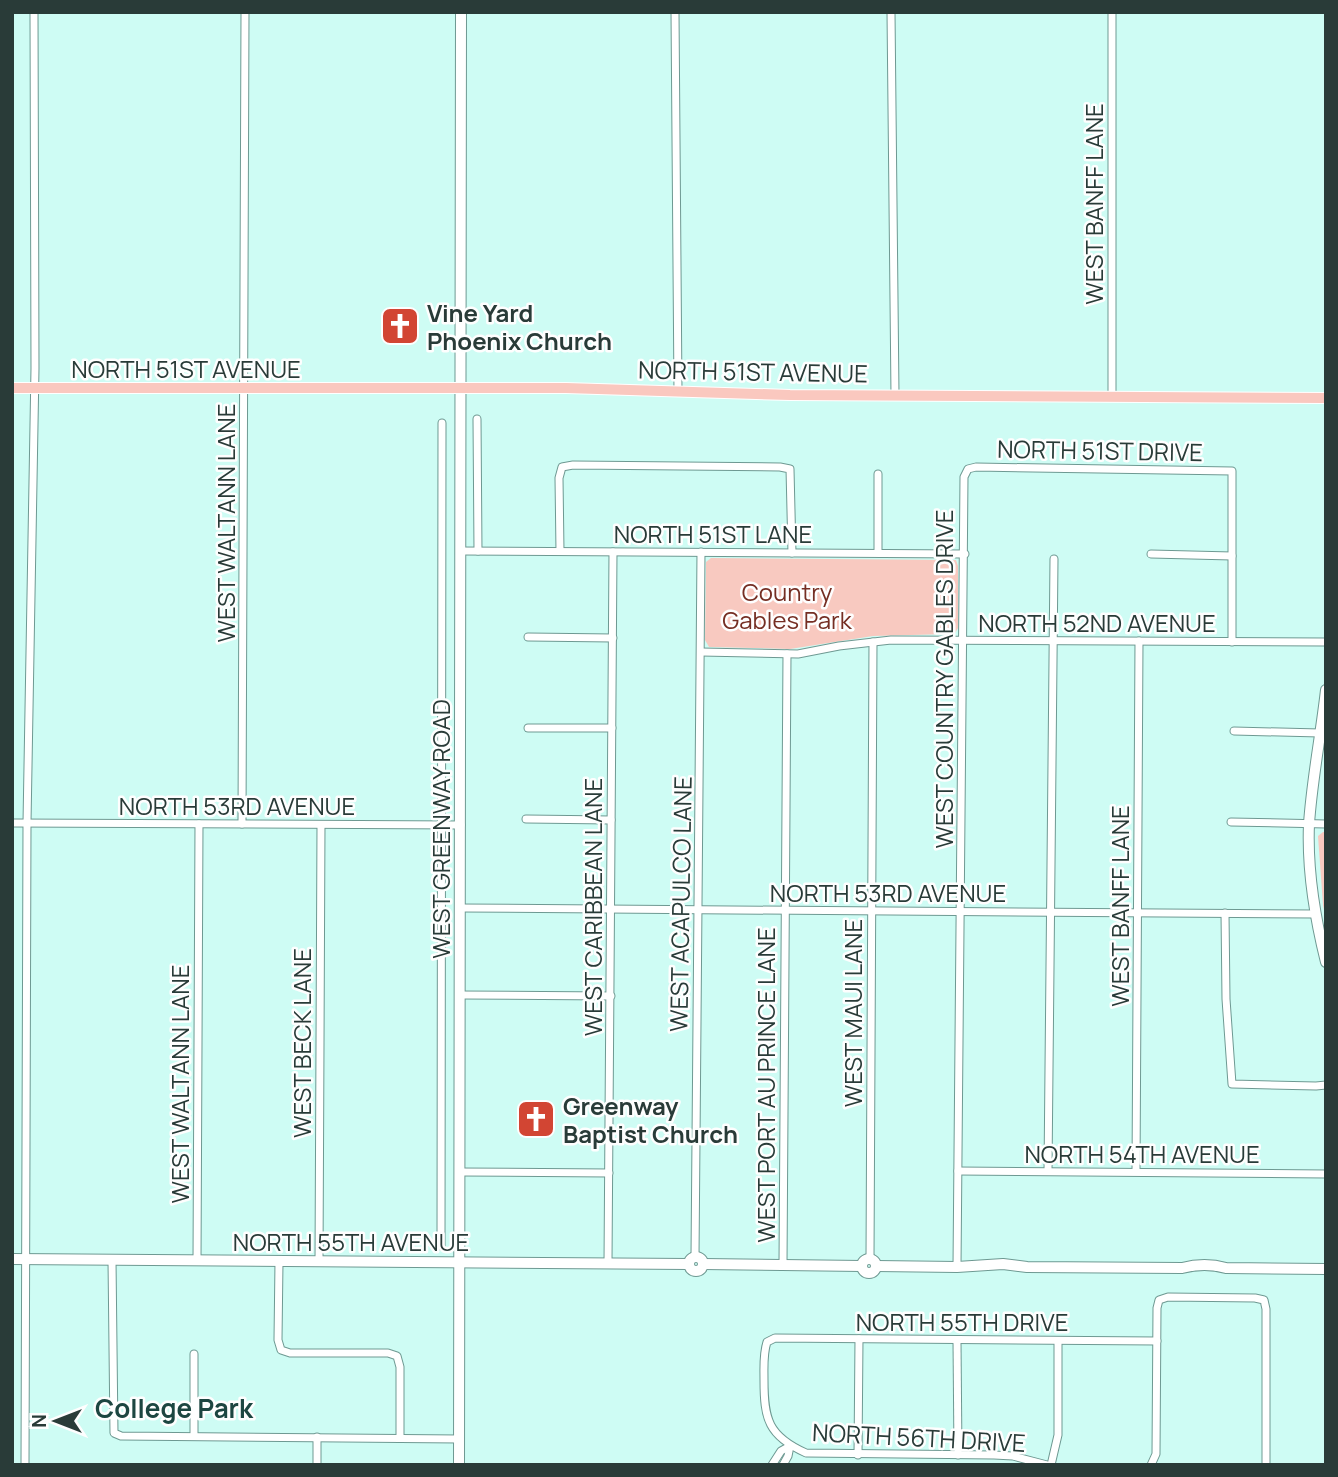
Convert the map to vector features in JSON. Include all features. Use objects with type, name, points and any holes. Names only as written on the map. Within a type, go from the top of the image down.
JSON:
[{"type":"main road","name":"NORTH 51ST AVENUE","points":[[12,388],[461,388],[1326,398]]},
{"type":"street","points":[[25,1465],[27,823],[34,388],[34,12]]},
{"type":"street","name":"WEST WALTANN LANE","points":[[243,824],[245,12]]},
{"type":"street","name":"WEST GREENWAY ROAD","points":[[459,1465],[461,12]]},
{"type":"street","points":[[675,12],[678,392]]},
{"type":"street","points":[[891,12],[895,394]]},
{"type":"street","name":"WEST BANFF LANE","points":[[1112,12],[1112,396]]},
{"type":"street","points":[[477,419],[478,551]]},
{"type":"street","name":"WEST GREENWAY ROAD","points":[[441,1246],[442,423]]},
{"type":"street","points":[[560,551],[559,478],[562,467],[573,465],[790,469],[792,553]]},
{"type":"street","name":"NORTH 51ST DRIVE","points":[[968,470],[975,467],[1232,471],[1232,556]]},
{"type":"street","name":"WEST COUNTRY GABLES DRIVE","points":[[957,1267],[964,477],[968,470]]},
{"type":"street","points":[[878,474],[878,553]]},
{"type":"street","name":"NORTH 51ST LANE","points":[[461,551],[965,554]]},
{"type":"street","name":"WEST CARIBBEAN LANE","points":[[608,1263],[613,552]]},
{"type":"street","name":"WEST ACAPULCO LANE","points":[[695,1262],[701,552]]},
{"type":"street","points":[[1151,554],[1232,556],[1231,642]]},
{"type":"street","points":[[1048,1171],[1054,559]]},
{"type":"street","points":[[442,598],[461,598]]},
{"type":"street","points":[[528,637],[613,638]]},
{"type":"street","name":"NORTH 52ND AVENUE","points":[[701,652],[787,654],[873,642],[963,640],[1326,642]]},
{"type":"street","name":"WEST MAUI LANE","points":[[869,1264],[873,642]]},
{"type":"street","name":"WEST BANFF LANE","points":[[1136,1171],[1139,642]]},
{"type":"street","name":"WEST PORT AU PRINCE LANE","points":[[783,1265],[787,654]]},
{"type":"street","points":[[1326,690],[1309,824],[1315,914],[1326,962]]},
{"type":"street","points":[[528,728],[612,728]]},
{"type":"street","points":[[1234,731],[1320,733]]},
{"type":"street","points":[[526,819],[611,820]]},
{"type":"street","points":[[1231,822],[1326,824]]},
{"type":"street","name":"NORTH 53RD AVENUE","points":[[12,823],[461,825]]},
{"type":"street","name":"WEST WALTANN LANE","points":[[197,1261],[199,824]]},
{"type":"street","name":"WEST BECK LANE","points":[[320,1262],[321,825]]},
{"type":"street","name":"NORTH 53RD AVENUE","points":[[460,908],[1315,914]]},
{"type":"street","points":[[1225,913],[1226,999],[1232,1084],[1326,1084]]},
{"type":"street","points":[[460,995],[611,996]]},
{"type":"street","points":[[442,1059],[460,1059]]},
{"type":"street","name":"NORTH 54TH AVENUE","points":[[958,1171],[1326,1174]]},
{"type":"street","points":[[460,1172],[609,1172]]},
{"type":"street","name":"NORTH 55TH AVENUE","points":[[12,1259],[869,1264],[990,1271],[1027,1267],[1182,1268],[1216,1265],[1226,1268],[1326,1269]]},
{"type":"street","points":[[113,1260],[114,1433],[121,1436],[459,1439]]},
{"type":"street","points":[[279,1262],[278,1340],[281,1350],[290,1353],[388,1353],[397,1356],[400,1367],[400,1438]]},
{"type":"street","points":[[1152,1465],[1156,1454],[1157,1308],[1159,1300],[1168,1297],[1264,1300],[1266,1465]]},
{"type":"street","name":"NORTH 55TH DRIVE","points":[[790,1446],[769,1424],[764,1408],[764,1351],[767,1342],[775,1338],[1157,1341]]},
{"type":"street","points":[[858,1455],[859,1339]]},
{"type":"street","points":[[957,1340],[958,1455]]},
{"type":"street","points":[[1049,1465],[1058,1435],[1058,1341]]},
{"type":"street","points":[[194,1354],[194,1436]]},
{"type":"street","points":[[317,1437],[317,1465]]},
{"type":"street","points":[[772,1465],[781,1451],[790,1446]]},
{"type":"street","points":[[783,1465],[790,1446]]},
{"type":"street","name":"NORTH 56TH DRIVE","points":[[790,1446],[806,1453],[1013,1456],[1049,1465]]},
{"type":"green space","name":"Country Gables Park","points":[[711,558],[956,560],[958,628],[951,634],[873,636],[790,649],[709,647],[705,640],[706,562]]},
{"type":"green space","points":[[1326,832],[1326,920],[1318,836]]},
{"type":"place","name":"Vine Yard Phoenix Church","points":[[400,326]]},
{"type":"place","name":"Greenway Baptist Church","points":[[536,1119]]},
{"type":"district","name":"College Park","points":[[174,1408]]}]
